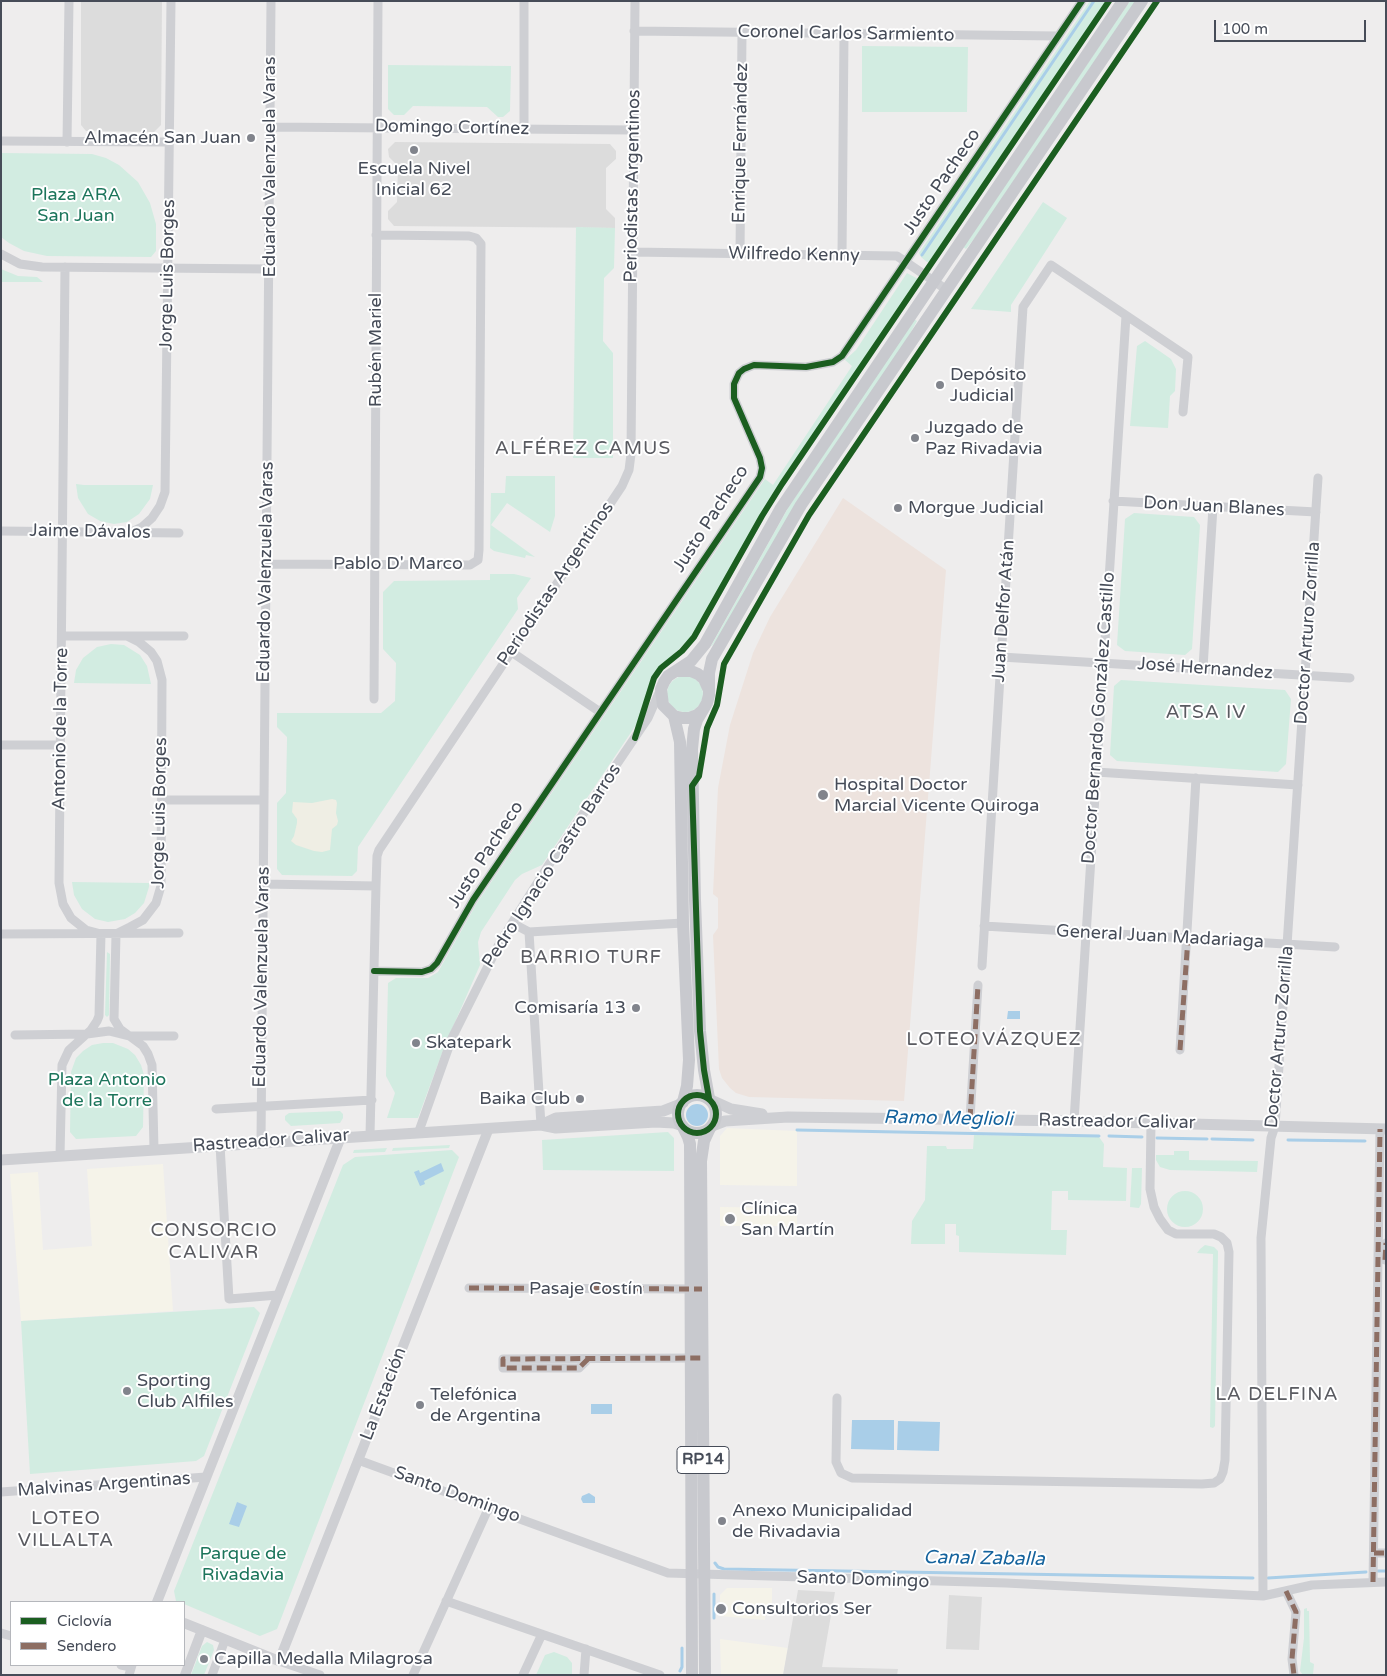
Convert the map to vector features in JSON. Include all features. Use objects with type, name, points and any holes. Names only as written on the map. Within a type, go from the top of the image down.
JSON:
[{"type":"main road","points":[[703,710],[689,718],[674,716],[663,705],[661,689],[668,676],[691,661],[705,644],[781,508],[1123,1]]},
{"type":"main road","points":[[674,716],[680,742],[683,923],[689,1060],[687,1086],[678,1113],[683,1127],[692,1132],[698,1132],[711,1127],[716,1117],[704,1070],[700,1031],[692,765],[694,729],[707,703],[712,659],[788,525],[1142,1]]},
{"type":"main road","points":[[674,672],[682,670],[698,674],[708,688]]},
{"type":"main road","points":[[682,1103],[693,1095],[699,1094],[710,1099]]},
{"type":"main road","name":"Rastreador Calivar","points":[[710,1099],[739,1111],[788,1117]]},
{"type":"main road","name":"Rastreador Calivar","points":[[541,1125],[556,1118],[663,1111],[682,1103]]},
{"type":"main road","name":"Rastreador Calivar","points":[[711,1127],[725,1121],[788,1117],[1074,1121],[1383,1129]]},
{"type":"main road","name":"Rastreador Calivar","points":[[1,1160],[541,1125],[556,1128],[656,1122],[683,1127]]},
{"type":"main road","name":"RP14","points":[[683,1127],[690,1144],[696,1289],[697,1574],[692,1675]]},
{"type":"main road","name":"RP14","points":[[696,1289],[702,1155],[704,1141],[711,1127]]},
{"type":"main road","name":"RP14","points":[[697,1574],[705,1675]]},
{"type":"street","points":[[68,142],[70,1]]},
{"type":"street","name":"Jorge Luis Borges","points":[[129,533],[142,527],[152,518],[160,506],[165,492],[171,1]]},
{"type":"street","name":"Eduardo Valenzuela Varas","points":[[261,1142],[271,1]]},
{"type":"street","name":"Rubén Mariel","points":[[374,699],[378,1]]},
{"type":"street","points":[[524,1],[524,129]]},
{"type":"street","name":"Periodistas Argentinos","points":[[370,1135],[376,886],[379,850],[510,651],[622,486],[629,470],[631,445],[635,1]]},
{"type":"street","name":"Justo Pacheco","points":[[374,971],[422,972],[434,966],[473,900],[760,477],[762,468],[760,458],[734,398],[734,384],[739,373],[754,365],[806,367],[833,362],[844,354],[1082,1]]},
{"type":"street","name":"Coronel Carlos Sarmiento","points":[[634,31],[1058,36]]},
{"type":"street","name":"Enrique Fernández","points":[[740,254],[742,32]]},
{"type":"street","points":[[842,255],[844,34]]},
{"type":"street","name":"Domingo Cortínez","points":[[270,127],[633,130]]},
{"type":"street","points":[[1,141],[169,142]]},
{"type":"street","name":"Pablo D' Marco","points":[[266,564],[470,565],[478,560],[481,250],[479,240],[473,236],[376,235]]},
{"type":"street","name":"Wilfredo Kenny","points":[[632,252],[897,256],[947,290]]},
{"type":"street","points":[[1,254],[20,264],[42,267],[269,269]]},
{"type":"street","name":"Juan Delfor Atán","points":[[982,966],[1023,307],[1051,265],[1126,316]]},
{"type":"street","name":"Antonio de la Torre","points":[[65,267],[60,894],[71,918],[86,930],[100,934]]},
{"type":"street","points":[[1126,316],[1188,357],[1183,412]]},
{"type":"street","name":"Doctor Bernardo González Castillo","points":[[1074,1121],[1126,316]]},
{"type":"street","name":"Doctor Arturo Zorrilla","points":[[1263,1596],[1261,1238],[1271,1138],[1275,1126],[1318,478]]},
{"type":"street","name":"Don Juan Blanes","points":[[1113,500],[1316,512]]},
{"type":"street","points":[[1203,668],[1213,506]]},
{"type":"street","name":"Jaime Dávalos","points":[[1,531],[178,533]]},
{"type":"street","points":[[62,636],[184,636]]},
{"type":"street","name":"Jorge Luis Borges","points":[[116,934],[143,920],[150,912],[159,896],[162,877],[161,672],[151,652],[139,642],[127,636]]},
{"type":"street","points":[[510,651],[600,712]]},
{"type":"street","name":"José Hernandez","points":[[1001,657],[1350,678]]},
{"type":"street","name":"Pedro Ignacio Castro Barros","points":[[419,1132],[452,1038],[485,971],[512,922],[648,718],[661,689]]},
{"type":"street","points":[[1,745],[61,745]]},
{"type":"street","points":[[1096,772],[1298,785]]},
{"type":"street","points":[[1180,1050],[1196,778]]},
{"type":"street","points":[[162,800],[264,800]]},
{"type":"street","points":[[263,884],[376,886]]},
{"type":"street","points":[[512,922],[529,932],[683,923]]},
{"type":"street","name":"General Juan Madariaga","points":[[984,926],[1335,947]]},
{"type":"street","points":[[529,932],[541,1125]]},
{"type":"street","points":[[1,934],[179,933]]},
{"type":"street","points":[[60,1156],[62,1066],[70,1050],[98,1021],[100,934]]},
{"type":"street","points":[[116,934],[114,1019],[120,1029],[143,1046],[152,1065],[154,1149]]},
{"type":"street","points":[[970,1119],[978,985]]},
{"type":"street","points":[[15,1035],[87,1034],[109,1031],[129,1036],[174,1036]]},
{"type":"street","name":"Rastreador Calivar","points":[[216,1109],[372,1100]]},
{"type":"street","points":[[837,1398],[836,1462],[841,1473],[852,1478],[1202,1484],[1214,1483],[1220,1479],[1225,1460],[1229,1252],[1227,1243],[1221,1237],[1214,1234],[1176,1234],[1168,1230],[1160,1219],[1154,1207],[1150,1190],[1151,1123]]},
{"type":"street","name":"La Estación","points":[[279,1661],[490,1128]]},
{"type":"street","points":[[1373,1582],[1376,1396],[1383,1260],[1383,1129]]},
{"type":"street","points":[[157,1601],[341,1137]]},
{"type":"street","points":[[220,1145],[229,1299],[278,1295]]},
{"type":"street","points":[[1383,1260],[1386,1243]]},
{"type":"street","name":"Pasaje Costín","points":[[470,1288],[696,1289]]},
{"type":"street","points":[[588,1359],[580,1368],[503,1368],[503,1359],[696,1358]]},
{"type":"street","points":[[1376,1396],[1386,1396]]},
{"type":"street","name":"Santo Domingo","points":[[358,1460],[668,1573],[1006,1584],[1263,1596],[1312,1585],[1386,1582]]},
{"type":"street","name":"Malvinas Argentinas","points":[[1,1492],[206,1477]]},
{"type":"street","points":[[413,1675],[489,1507]]},
{"type":"street","points":[[1374,1553],[1386,1553]]},
{"type":"street","points":[[1286,1591],[1296,1612],[1292,1659],[1294,1675]]},
{"type":"street","points":[[446,1601],[660,1675]]},
{"type":"street","points":[[185,1623],[279,1661],[320,1675]]},
{"type":"street","points":[[185,1675],[202,1630]]},
{"type":"street","points":[[523,1675],[542,1634]]},
{"type":"street","points":[[212,1675],[226,1640]]},
{"type":"street","points":[[584,1675],[586,1649]]},
{"type":"shaded area","points":[[81,1],[162,1],[161,125],[154,132],[86,131],[81,125]]},
{"type":"shaded area","points":[[395,142],[610,144],[616,151],[616,159],[606,168],[606,209],[615,218],[615,228],[394,226],[388,219],[388,211],[397,202],[398,166],[389,157],[388,149]]},
{"type":"shaded area","name":"Hospital Doctor Marcial Vicente Quiroga","points":[[843,498],[946,570],[904,1101],[749,1097],[736,1093],[730,1088],[722,1078],[719,1069],[713,935],[718,928],[718,898],[713,894],[718,788],[730,725],[753,653],[770,617]]},
{"type":"shaded area","points":[[727,1128],[797,1131],[797,1186],[720,1185],[720,1136]]},
{"type":"shaded area","points":[[163,1164],[173,1311],[21,1321],[10,1174],[38,1172],[43,1250],[92,1246],[87,1169]]},
{"type":"shaded area","points":[[720,1207],[797,1208],[797,1226],[720,1226]]},
{"type":"shaded area","points":[[727,1588],[772,1588],[772,1607],[766,1606],[765,1620],[720,1616],[720,1595]]},
{"type":"shaded area","points":[[798,1590],[835,1592],[822,1667],[898,1669],[897,1675],[783,1675]]},
{"type":"shaded area","points":[[949,1595],[982,1597],[979,1650],[946,1649]]},
{"type":"shaded area","points":[[720,1639],[788,1648],[783,1675],[721,1675]]},
{"type":"green space","points":[[1090,1],[1106,1],[929,262],[927,262],[919,253]]},
{"type":"green space","points":[[1130,1],[1136,1],[978,234],[966,249],[963,247]]},
{"type":"green space","points":[[862,46],[968,47],[967,112],[862,112]]},
{"type":"green space","points":[[388,65],[511,66],[510,111],[503,117],[498,117],[487,107],[413,106],[404,115],[394,115],[388,109]]},
{"type":"green space","name":"Plaza ARA San Juan","points":[[1,153],[92,154],[106,158],[119,165],[138,182],[150,203],[156,224],[156,251],[151,257],[47,256],[24,251],[9,243],[1,237]]},
{"type":"green space","points":[[1043,202],[1067,218],[1011,305],[1011,312],[971,309]]},
{"type":"green space","points":[[576,227],[615,228],[614,268],[604,278],[603,341],[613,353],[613,458],[573,458]]},
{"type":"green space","points":[[1,269],[18,276],[37,277],[43,282],[1,282]]},
{"type":"green space","points":[[907,273],[918,279],[918,281],[768,503],[692,636],[653,675],[638,722],[542,865],[522,874],[515,880],[481,932],[478,942],[480,965],[445,1045],[418,1118],[387,1118],[395,1093],[386,1076],[388,983],[396,978],[428,978],[438,972],[477,903],[765,479],[773,485],[852,366],[845,360],[856,350]]},
{"type":"green space","points":[[914,319],[917,321],[907,339],[721,634],[711,646],[788,508]]},
{"type":"green space","points":[[1145,341],[1171,359],[1176,369],[1175,391],[1170,396],[1168,428],[1130,426],[1137,346]]},
{"type":"green space","points":[[506,476],[555,476],[555,516],[550,532],[507,503],[491,525],[535,557],[526,555],[525,558],[494,551],[490,548],[491,493],[505,493]]},
{"type":"green space","points":[[76,484],[153,485],[150,499],[139,514],[127,522],[114,524],[100,521],[88,514],[78,498]]},
{"type":"green space","points":[[1134,513],[1194,517],[1200,525],[1192,649],[1185,655],[1125,651],[1117,645],[1125,519]]},
{"type":"green space","points":[[490,574],[514,574],[531,578],[517,598],[518,609],[358,847],[357,871],[352,876],[282,875],[277,869],[277,803],[286,793],[287,737],[277,727],[277,713],[381,713],[395,701],[396,663],[383,649],[383,592],[394,581],[490,580]]},
{"type":"green space","points":[[111,644],[124,645],[140,655],[147,666],[151,684],[74,683],[76,670],[83,658],[97,647]]},
{"type":"green space","points":[[685,676],[697,682],[703,694],[697,706],[685,712],[673,706],[667,694],[673,682]]},
{"type":"green space","points":[[1121,680],[1285,690],[1291,699],[1286,764],[1278,772],[1117,761],[1110,755],[1114,686]]},
{"type":"green space","points":[[72,882],[149,883],[149,887],[144,903],[135,913],[125,919],[108,922],[95,919],[82,909],[74,895]]},
{"type":"green space","points":[[107,952],[110,954],[109,1015],[107,1017],[105,1015]]},
{"type":"green space","name":"Plaza Antonio de la Torre","points":[[113,1043],[128,1049],[135,1055],[141,1065],[144,1075],[143,1127],[136,1136],[76,1139],[70,1132],[71,1072],[76,1058],[83,1051],[92,1045]]},
{"type":"green space","points":[[340,1111],[343,1114],[343,1118],[340,1123],[291,1126],[285,1120],[285,1116],[289,1113]]},
{"type":"green space","points":[[668,1132],[674,1138],[674,1171],[543,1170],[542,1140]]},
{"type":"green space","points":[[974,1135],[1099,1137],[1104,1144],[1103,1167],[1127,1168],[1126,1201],[1068,1200],[1068,1191],[1052,1191],[1051,1230],[1067,1230],[1066,1255],[959,1252],[959,1236],[956,1235],[956,1224],[945,1224],[945,1244],[911,1244],[912,1221],[925,1200],[927,1146],[946,1146],[947,1149],[973,1149]]},
{"type":"green space","points":[[450,1145],[449,1148],[392,1151],[393,1148]]},
{"type":"green space","points":[[387,1148],[385,1152],[353,1153],[354,1150]]},
{"type":"green space","name":"Parque de Rivadavia","points":[[452,1150],[459,1157],[277,1629],[260,1636],[185,1604],[185,1601],[176,1601],[174,1591],[343,1165],[355,1157]]},
{"type":"green space","points":[[1174,1151],[1189,1151],[1189,1160],[1258,1161],[1257,1172],[1170,1170],[1160,1167],[1156,1160],[1156,1155],[1174,1155]]},
{"type":"green space","points":[[1132,1168],[1142,1168],[1141,1204],[1139,1208],[1130,1207]]},
{"type":"green space","points":[[1185,1191],[1192,1192],[1198,1196],[1202,1202],[1202,1216],[1198,1222],[1192,1226],[1185,1227],[1178,1226],[1172,1222],[1168,1216],[1167,1209],[1168,1202],[1172,1196],[1178,1192]]},
{"type":"green space","points":[[1205,1245],[1214,1247],[1218,1251],[1215,1426],[1213,1428],[1210,1427],[1213,1254],[1197,1253]]},
{"type":"green space","name":"Sporting Club Alfiles","points":[[254,1307],[260,1313],[204,1456],[196,1461],[30,1474],[21,1321]]},
{"type":"green space","points":[[1307,1608],[1307,1611],[1309,1611],[1310,1662],[1314,1664],[1313,1675],[1303,1675],[1300,1671],[1304,1638],[1304,1609]]},
{"type":"green space","points":[[207,1642],[213,1645],[214,1650],[204,1675],[191,1675],[202,1646]]},
{"type":"green space","points":[[554,1652],[567,1657],[572,1663],[572,1675],[536,1675],[545,1655]]},
{"type":"sand","points":[[336,800],[337,803],[336,813],[338,821],[337,825],[332,829],[330,850],[314,851],[296,845],[291,841],[297,823],[297,819],[292,812],[293,802],[312,803]]},
{"type":"water","points":[[1008,1011],[1020,1011],[1020,1019],[1007,1019]]},
{"type":"water","points":[[697,1104],[705,1107],[708,1115],[705,1123],[697,1126],[689,1123],[686,1115],[689,1107]]},
{"type":"water","points":[[441,1163],[444,1171],[424,1181],[425,1184],[420,1186],[414,1172],[419,1170],[420,1173]]},
{"type":"water","points":[[591,1404],[612,1404],[612,1414],[591,1414]]},
{"type":"water","points":[[852,1420],[894,1420],[894,1450],[851,1449]]},
{"type":"water","points":[[898,1421],[940,1422],[939,1451],[897,1450]]},
{"type":"water","points":[[589,1493],[595,1497],[595,1503],[583,1503],[582,1496]]},
{"type":"water","points":[[237,1502],[247,1506],[239,1527],[229,1524]]},
{"type":"waterway","points":[[922,255],[1094,1]]},
{"type":"waterway","name":"Ramo Meglioli","points":[[797,1130],[1099,1136]]},
{"type":"waterway","name":"Ramo Meglioli","points":[[1109,1136],[1142,1137]]},
{"type":"waterway","name":"Ramo Meglioli","points":[[1157,1138],[1207,1139]]},
{"type":"waterway","name":"Ramo Meglioli","points":[[1212,1139],[1253,1140]]},
{"type":"waterway","name":"Ramo Meglioli","points":[[1288,1140],[1365,1141]]},
{"type":"waterway","name":"Canal Zaballa","points":[[715,1563],[718,1567],[724,1569],[1253,1578]]},
{"type":"waterway","name":"Canal Zaballa","points":[[1378,1571],[1386,1571]]},
{"type":"waterway","name":"Canal Zaballa","points":[[1268,1578],[1366,1572]]},
{"type":"waterway","points":[[714,1594],[714,1618]]},
{"type":"waterway","points":[[680,1671],[682,1667],[682,1648]]},
{"type":"marked path","points":[[1180,1050],[1188,938]]},
{"type":"marked path","points":[[970,1119],[978,985]]},
{"type":"marked path","points":[[1373,1582],[1380,1129]]},
{"type":"marked path","points":[[1385,1260],[1386,1243]]},
{"type":"marked path","points":[[469,1288],[702,1289]]},
{"type":"marked path","points":[[588,1359],[579,1368],[503,1368],[503,1359],[702,1358]]},
{"type":"marked path","points":[[1374,1553],[1386,1553]]},
{"type":"marked path","points":[[1286,1591],[1296,1612],[1292,1659],[1294,1675]]},
{"type":"cycle path","points":[[374,971],[422,972],[431,969],[437,963],[473,900],[760,477],[762,468],[760,458],[734,398],[734,384],[739,373],[754,365],[806,367],[833,362],[842,356],[1082,1]]},
{"type":"cycle path","points":[[635,738],[654,678],[661,668],[682,651],[694,637],[782,484],[1109,1]]},
{"type":"cycle path","points":[[709,1098],[700,1031],[692,786],[699,776],[707,728],[717,705],[724,664],[809,515],[1157,1]]},
{"type":"cycle path","points":[[697,1095],[710,1101],[716,1114],[710,1127],[697,1133],[684,1127],[678,1114],[684,1101],[697,1095]]},
{"type":"place","name":"Almacén San Juan","points":[[251,138]]},
{"type":"place","name":"Escuela Nivel Inicial 62","points":[[414,150]]},
{"type":"place","name":"Depósito Judicial","points":[[940,385]]},
{"type":"place","name":"Juzgado de Paz Rivadavia","points":[[915,438]]},
{"type":"place","name":"Morgue Judicial","points":[[898,508]]},
{"type":"place","name":"Hospital Doctor Marcial Vicente Quiroga","points":[[823,795]]},
{"type":"place","name":"Comisaría 13","points":[[636,1008]]},
{"type":"place","name":"Skatepark","points":[[416,1043]]},
{"type":"place","name":"Baika Club","points":[[580,1099]]},
{"type":"place","name":"Clínica San Martín","points":[[730,1219]]},
{"type":"place","name":"Sporting Club Alfiles","points":[[127,1391]]},
{"type":"place","name":"Telefónica de Argentina","points":[[420,1405]]},
{"type":"place","name":"Anexo Municipalidad de Rivadavia","points":[[722,1521]]},
{"type":"place","name":"Consultorios Ser","points":[[721,1609]]},
{"type":"place","name":"Capilla Medalla Milagrosa","points":[[204,1659]]},
{"type":"district","name":"ALFÉREZ CAMUS","points":[[583,449]]},
{"type":"district","name":"ATSA IV","points":[[1206,713]]},
{"type":"district","name":"BARRIO TURF","points":[[591,958]]},
{"type":"district","name":"LOTEO VÁZQUEZ","points":[[994,1040]]},
{"type":"district","name":"CONSORCIO CALIVAR","points":[[214,1242]]},
{"type":"district","name":"LA DELFINA","points":[[1277,1395]]},
{"type":"district","name":"LOTEO VILLALTA","points":[[66,1530]]}]
